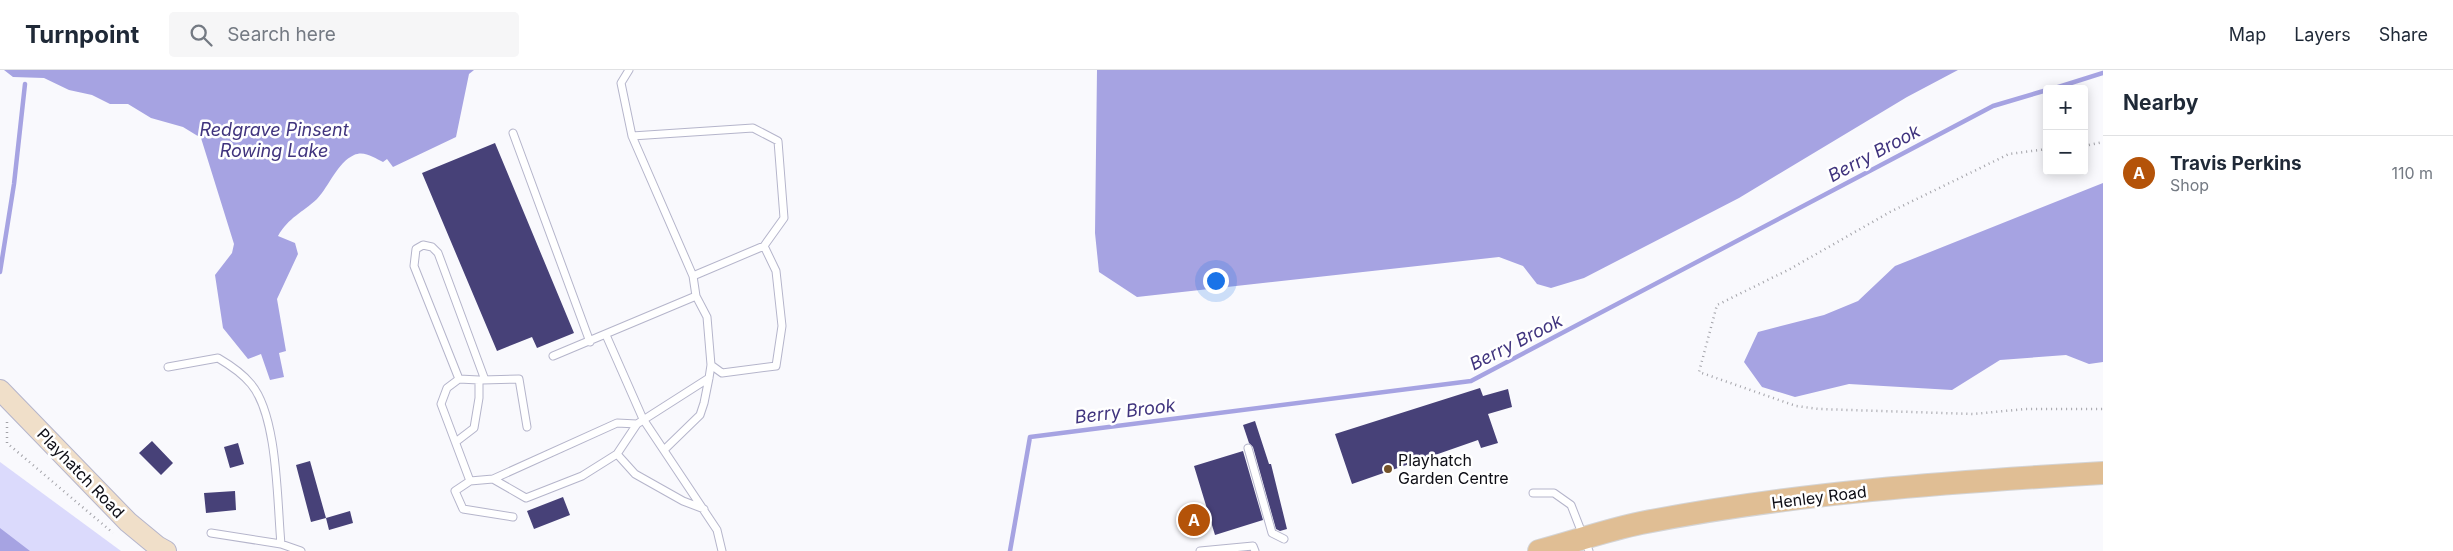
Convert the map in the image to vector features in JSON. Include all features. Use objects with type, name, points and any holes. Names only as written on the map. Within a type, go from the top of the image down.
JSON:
[{"type":"main road","name":"Playhatch Road","points":[[6,395],[128,522],[166,551]]},
{"type":"main road","name":"Henley Road","points":[[1539,551],[1587,545],[1639,524],[1710,510],[1841,494],[1992,479],[2103,473]]},
{"type":"lane","points":[[629,70],[620,83],[632,136],[693,276],[696,296],[707,317],[710,365],[704,403],[700,414],[664,450]]},
{"type":"lane","points":[[632,136],[753,128],[778,141],[784,218],[764,246],[693,276]]},
{"type":"lane","points":[[513,133],[590,342]]},
{"type":"lane","points":[[456,441],[474,428],[482,380],[438,253],[432,247],[423,244],[416,249],[414,266],[459,379]]},
{"type":"lane","points":[[710,365],[722,373],[776,366],[782,326],[776,271],[764,246]]},
{"type":"lane","points":[[553,356],[696,296]]},
{"type":"lane","points":[[606,335],[643,419],[705,509],[717,530],[722,551]]},
{"type":"lane","points":[[168,367],[218,358],[236,369],[252,385],[268,422],[274,454],[281,544]]},
{"type":"lane","points":[[493,479],[526,498],[582,476],[617,454],[636,424],[709,378]]},
{"type":"lane","points":[[470,481],[442,404],[447,388],[459,379],[519,380],[527,427]]},
{"type":"lane","points":[[513,517],[463,508],[455,491],[470,481],[493,479],[617,423],[636,424]]},
{"type":"lane","points":[[1248,448],[1272,533],[1284,539]]},
{"type":"lane","points":[[617,454],[635,474],[683,501],[705,509]]},
{"type":"lane","points":[[1533,493],[1554,493],[1571,505],[1587,545]]},
{"type":"lane","points":[[211,533],[281,544],[301,551]]},
{"type":"lane","points":[[1200,551],[1253,546],[1255,551]]},
{"type":"path","points":[[2088,145],[2103,142]]},
{"type":"path","points":[[2043,150],[2009,154],[1890,212],[1790,269],[1717,305],[1699,372],[1796,406],[1819,409],[1973,414],[2026,409],[2103,409]]},
{"type":"path","points":[[6,395],[7,443],[118,536]]},
{"type":"shaded area","points":[[0,462],[121,551],[0,551]]},
{"type":"water","name":"Redgrave Pinsent Rowing Lake","points":[[4,70],[474,70],[469,74],[456,137],[393,167],[387,159],[383,162],[362,153],[354,155],[343,163],[317,199],[291,220],[278,236],[295,243],[298,254],[277,299],[286,351],[279,353],[284,377],[270,380],[261,354],[248,359],[223,328],[215,275],[232,253],[234,244],[201,138],[183,127],[151,118],[128,104],[110,104],[92,95],[69,90],[44,78],[13,77]]},
{"type":"water","points":[[1097,70],[1958,70],[1907,97],[1739,198],[1584,278],[1551,288],[1537,284],[1523,266],[1499,257],[1137,297],[1099,272],[1095,233]]},
{"type":"water","points":[[2103,183],[2103,362],[2089,364],[2066,355],[2000,360],[1952,390],[1849,384],[1795,397],[1762,387],[1744,362],[1758,332],[1824,315],[1858,301],[1895,266]]},
{"type":"water","points":[[0,528],[30,551],[0,551]]},
{"type":"building","points":[[495,143],[574,333],[537,348],[532,337],[497,351],[422,173]]},
{"type":"building","points":[[1480,388],[1483,396],[1508,389],[1512,407],[1488,414],[1498,443],[1481,448],[1478,440],[1352,484],[1335,434]]},
{"type":"building","points":[[1255,421],[1269,464],[1271,464],[1287,529],[1280,531],[1276,529],[1253,447],[1249,443],[1243,425]]},
{"type":"building","points":[[152,441],[173,463],[161,475],[139,453]]},
{"type":"building","points":[[238,443],[244,464],[230,468],[224,447]]},
{"type":"building","points":[[1243,451],[1263,520],[1215,535],[1194,466]]},
{"type":"building","points":[[310,461],[326,518],[311,522],[296,465]]},
{"type":"building","points":[[235,491],[236,510],[206,513],[204,493]]},
{"type":"building","points":[[563,497],[570,515],[534,529],[527,511]]},
{"type":"building","points":[[350,511],[353,523],[329,530],[326,518]]},
{"type":"waterway","name":"Berry Brook","points":[[2065,85],[2103,73]]},
{"type":"waterway","points":[[0,272],[14,184],[25,84]]},
{"type":"waterway","name":"Berry Brook","points":[[1010,551],[1030,437],[1471,381],[1993,106],[2043,91]]},
{"type":"place","name":"Playhatch Garden Centre","points":[[1388,469]]},
{"type":"place","name":"Travis Perkins","points":[[1194,520]]}]
